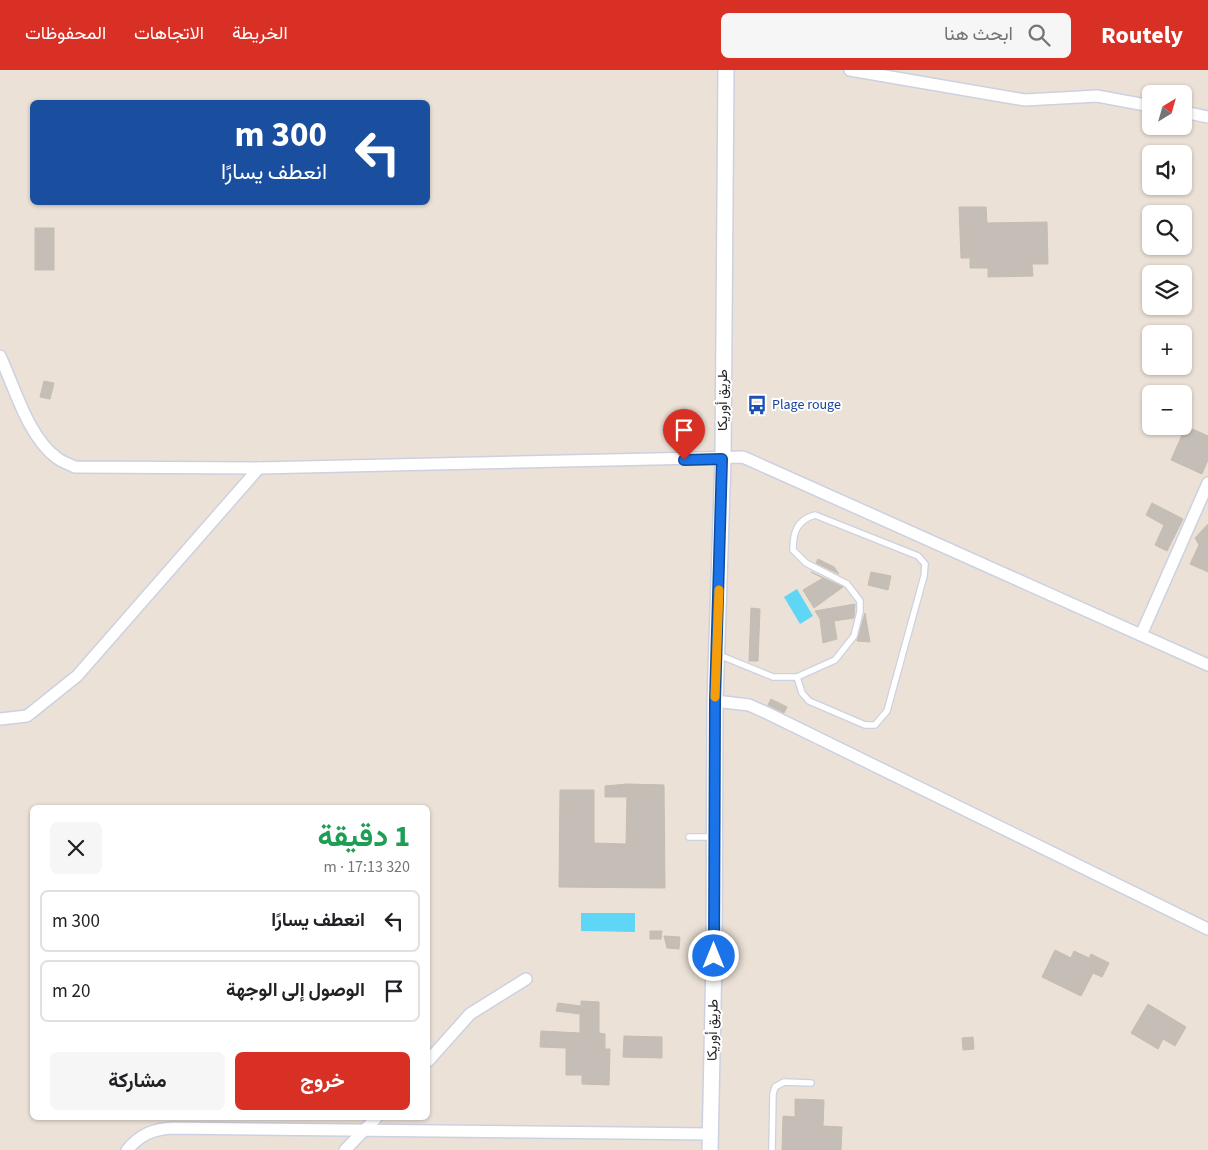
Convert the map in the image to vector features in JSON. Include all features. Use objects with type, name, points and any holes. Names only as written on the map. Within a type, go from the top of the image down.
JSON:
[{"type":"street","name":"طريق أوريكا","points":[[710,1150],[715,837],[715,701],[722,459],[726,70]]},
{"type":"street","points":[[850,70],[891,75],[1025,100],[1097,96],[1142,104]]},
{"type":"street","points":[[1192,114],[1208,117]]},
{"type":"street","points":[[0,356],[25,417],[41,442],[57,458],[75,467],[259,468],[722,459],[743,457],[1208,665]]},
{"type":"street","points":[[0,720],[27,716],[77,676],[259,468]]},
{"type":"street","points":[[1141,635],[1208,484]]},
{"type":"street","points":[[715,701],[750,705],[1208,929]]},
{"type":"street","points":[[430,1059],[470,1014],[526,979]]},
{"type":"street","points":[[345,1150],[374,1120]]},
{"type":"street","points":[[126,1150],[141,1135],[167,1128],[710,1134]]},
{"type":"lane","points":[[717,654],[773,677],[797,677],[835,660],[854,636],[860,612],[860,601],[846,584],[806,563],[793,550],[793,539],[798,523],[805,518],[815,515],[918,556],[924,564],[924,576],[887,711],[875,725],[865,725],[810,701],[802,693],[797,677]]},
{"type":"lane","points":[[689,837],[715,837]]},
{"type":"lane","points":[[772,1150],[773,1094],[775,1087],[784,1082],[812,1083]]},
{"type":"water","points":[[797,589],[813,616],[800,624],[784,597]]},
{"type":"water","points":[[581,913],[635,913],[635,932],[581,931]]},
{"type":"building","points":[[959,207],[986,207],[987,223],[1047,222],[1048,264],[1032,264],[1033,276],[988,277],[988,268],[970,268],[970,258],[961,258]]},
{"type":"building","points":[[35,228],[54,228],[54,270],[35,270]]},
{"type":"building","points":[[44,381],[54,383],[50,399],[40,397]]},
{"type":"building","points":[[1192,429],[1208,436],[1208,460],[1202,474],[1171,460],[1182,435],[1192,435]]},
{"type":"building","points":[[1152,503],[1183,519],[1167,551],[1155,545],[1164,525],[1146,515]]},
{"type":"building","points":[[1208,524],[1208,572],[1190,564],[1199,545],[1195,538]]},
{"type":"building","points":[[818,559],[834,567],[839,574],[816,563]]},
{"type":"building","points":[[811,572],[843,587],[814,608],[803,590],[823,578]]},
{"type":"building","points":[[871,572],[891,576],[888,590],[868,585]]},
{"type":"building","points":[[855,604],[854,618],[834,621],[837,639],[823,643],[820,619],[815,611]]},
{"type":"building","points":[[751,608],[760,609],[758,661],[749,661]]},
{"type":"building","points":[[865,613],[870,642],[857,641]]},
{"type":"building","points":[[771,699],[787,707],[784,713],[768,705]]},
{"type":"building","points":[[627,784],[664,785],[665,888],[559,887],[560,790],[594,790],[594,843],[626,844],[627,797],[605,797],[605,786]]},
{"type":"building","points":[[650,931],[662,931],[661,939],[650,939]]},
{"type":"building","points":[[664,936],[680,937],[679,949],[667,948]]},
{"type":"building","points":[[1055,950],[1071,958],[1074,951],[1089,958],[1091,954],[1109,963],[1102,977],[1093,973],[1081,996],[1042,977]]},
{"type":"building","points":[[581,1001],[599,1002],[599,1033],[605,1034],[605,1049],[610,1049],[609,1085],[582,1084],[582,1075],[566,1075],[566,1048],[540,1047],[541,1031],[580,1033],[580,1014],[556,1011],[558,1003],[581,1006]]},
{"type":"building","points":[[1148,1004],[1186,1027],[1175,1046],[1163,1039],[1158,1049],[1131,1033]]},
{"type":"building","points":[[624,1036],[662,1037],[662,1058],[623,1057]]},
{"type":"building","points":[[973,1037],[974,1049],[963,1050],[962,1038]]},
{"type":"building","points":[[795,1099],[824,1100],[823,1126],[842,1127],[841,1150],[782,1150],[783,1116],[795,1117]]},
{"type":"slow traffic","points":[[715,697],[719,590]]},
{"type":"place","name":"Plage rouge","points":[[757,405]]},
{"type":"route","points":[[684,460],[722,459],[715,701],[714,956]]}]
